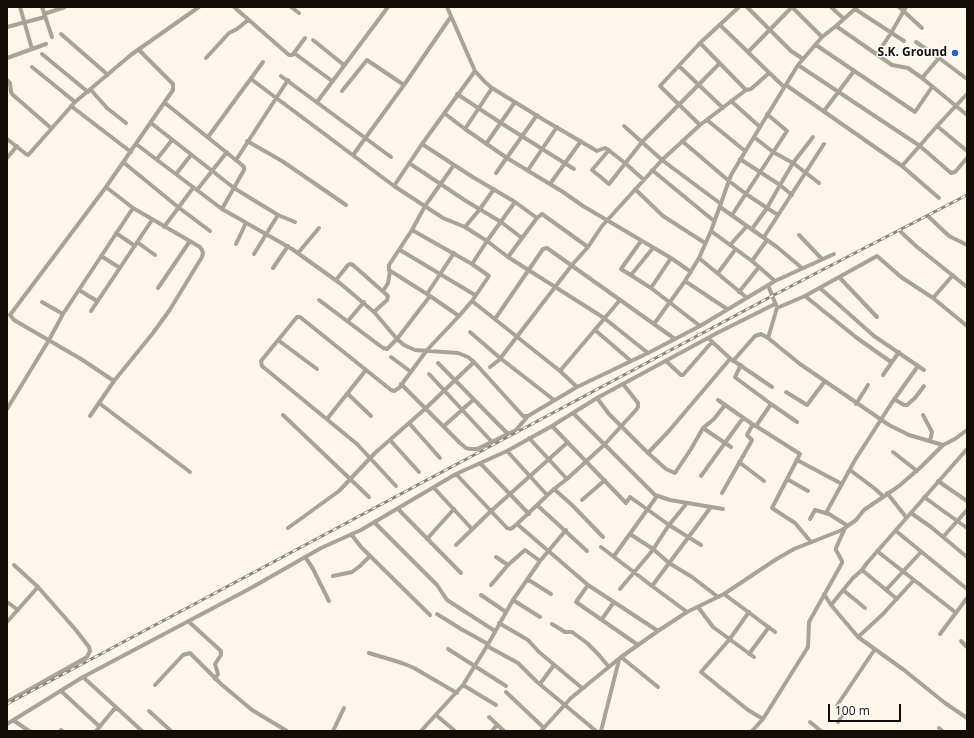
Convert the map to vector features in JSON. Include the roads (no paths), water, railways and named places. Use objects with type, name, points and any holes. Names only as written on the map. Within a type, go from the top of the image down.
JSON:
[{"type":"street","points":[[20,7],[32,49]]},
{"type":"street","points":[[42,7],[52,37]]},
{"type":"street","points":[[7,27],[65,7]]},
{"type":"street","points":[[7,139],[28,155],[75,102],[139,50],[199,7]]},
{"type":"street","points":[[234,7],[289,55],[294,53],[305,38]]},
{"type":"street","points":[[292,7],[299,13]]},
{"type":"street","points":[[317,102],[388,7]]},
{"type":"street","points":[[447,7],[450,18],[475,71],[492,88],[597,151],[605,148],[609,150],[625,162],[644,180]]},
{"type":"street","points":[[700,125],[660,86],[700,43],[739,7]]},
{"type":"street","points":[[747,7],[791,51],[802,59]]},
{"type":"street","points":[[748,52],[792,7],[822,37]]},
{"type":"street","points":[[831,7],[843,18]]},
{"type":"street","points":[[899,7],[905,9],[922,28]]},
{"type":"street","points":[[654,324],[685,281],[699,258],[721,206],[729,181],[740,159],[802,59],[822,37],[856,8],[904,41]]},
{"type":"street","points":[[877,54],[905,9]]},
{"type":"street","points":[[353,155],[450,18]]},
{"type":"street","points":[[206,58],[229,33],[237,29],[248,20]]},
{"type":"street","points":[[720,25],[769,73],[785,86],[902,166],[938,198]]},
{"type":"street","points":[[836,26],[892,65],[908,68],[967,115]]},
{"type":"street","points":[[61,34],[108,75]]},
{"type":"street","points":[[313,40],[344,65]]},
{"type":"street","points":[[916,42],[967,79]]},
{"type":"street","points":[[700,43],[746,90]]},
{"type":"street","points":[[7,57],[8,58],[46,44]]},
{"type":"street","points":[[816,45],[915,112],[932,86]]},
{"type":"street","points":[[114,381],[81,359],[14,320],[10,315],[106,187],[173,90],[173,84],[139,50]]},
{"type":"street","points":[[294,53],[332,81]]},
{"type":"street","points":[[42,54],[89,91],[106,108],[126,123]]},
{"type":"street","points":[[922,78],[940,58]]},
{"type":"street","points":[[342,91],[367,60],[404,85]]},
{"type":"street","points":[[208,137],[263,62]]},
{"type":"street","points":[[609,150],[592,170],[609,184],[642,142],[720,63]]},
{"type":"street","points":[[798,65],[920,146],[951,173],[955,172],[967,158]]},
{"type":"street","points":[[679,66],[723,108]]},
{"type":"street","points":[[32,67],[75,102]]},
{"type":"street","points":[[394,186],[457,94],[475,71]]},
{"type":"street","points":[[824,112],[854,71]]},
{"type":"street","points":[[490,367],[500,358],[517,337],[572,265],[588,247],[602,226],[652,170],[700,125],[746,90],[750,89],[769,73]]},
{"type":"street","points":[[281,76],[391,157]]},
{"type":"street","points":[[251,79],[394,186],[443,218],[466,227],[529,271],[604,318],[648,353]]},
{"type":"street","points":[[7,80],[10,84],[13,95],[51,128]]},
{"type":"street","points":[[236,160],[288,80]]},
{"type":"street","points":[[465,130],[492,88]]},
{"type":"street","points":[[457,94],[574,169]]},
{"type":"street","points":[[902,166],[967,94]]},
{"type":"street","points":[[731,101],[760,127]]},
{"type":"street","points":[[165,102],[242,165],[244,170],[222,210]]},
{"type":"street","points":[[486,144],[515,102]]},
{"type":"street","points":[[71,106],[131,152]]},
{"type":"street","points":[[444,113],[465,130],[507,158],[583,206],[671,258],[691,272]]},
{"type":"street","points":[[732,215],[787,131],[767,114]]},
{"type":"street","points":[[496,173],[537,116]]},
{"type":"street","points":[[707,120],[745,151]]},
{"type":"street","points":[[151,123],[234,188],[278,215],[295,222]]},
{"type":"street","points":[[624,126],[662,160],[802,268]]},
{"type":"street","points":[[937,126],[967,151]]},
{"type":"street","points":[[528,170],[557,127]]},
{"type":"street","points":[[754,137],[773,152],[793,163],[819,183]]},
{"type":"street","points":[[752,229],[767,208],[793,163],[813,137]]},
{"type":"street","points":[[156,159],[172,140]]},
{"type":"street","points":[[247,141],[282,161],[346,205]]},
{"type":"street","points":[[550,184],[581,141]]},
{"type":"street","points":[[682,141],[729,181],[778,215]]},
{"type":"street","points":[[136,144],[222,210],[288,246],[336,280],[364,302],[397,339],[410,348],[458,353],[468,357],[523,416],[528,416]]},
{"type":"street","points":[[422,144],[515,202],[537,218]]},
{"type":"street","points":[[752,261],[766,239],[778,215],[824,144]]},
{"type":"street","points":[[7,158],[17,146]]},
{"type":"street","points":[[164,227],[178,207],[212,171],[227,152]]},
{"type":"street","points":[[176,174],[191,155]]},
{"type":"street","points":[[740,159],[792,194]]},
{"type":"street","points":[[123,162],[210,231]]},
{"type":"street","points":[[410,163],[501,222],[522,238]]},
{"type":"street","points":[[383,291],[388,283],[390,271],[389,265],[400,250],[425,206],[454,165]]},
{"type":"street","points":[[652,170],[714,221]]},
{"type":"street","points":[[90,416],[114,381],[169,311],[202,257],[202,250],[190,241],[133,208],[106,187]]},
{"type":"street","points":[[466,227],[494,189]]},
{"type":"street","points":[[635,190],[662,216],[705,243]]},
{"type":"street","points":[[472,264],[515,202]]},
{"type":"street","points":[[7,409],[63,314],[133,208]]},
{"type":"street","points":[[508,257],[537,218],[542,214],[588,247]]},
{"type":"street","points":[[254,254],[278,215]]},
{"type":"street","points":[[929,217],[948,236],[967,245]]},
{"type":"street","points":[[91,311],[152,220]]},
{"type":"street","points":[[236,244],[246,223]]},
{"type":"street","points":[[730,245],[746,226]]},
{"type":"street","points":[[298,253],[320,228]]},
{"type":"street","points":[[396,486],[358,444],[262,366],[261,361],[297,317],[300,316],[391,390],[396,390],[427,350],[472,301],[489,276],[454,253],[412,230]]},
{"type":"street","points":[[711,231],[775,280]]},
{"type":"street","points":[[116,232],[155,254]]},
{"type":"street","points":[[901,232],[967,287]]},
{"type":"street","points":[[799,235],[822,259]]},
{"type":"street","points":[[158,288],[190,241]]},
{"type":"street","points":[[641,241],[620,269],[651,288],[700,326]]},
{"type":"street","points":[[273,268],[288,246]]},
{"type":"street","points":[[495,319],[545,247],[675,339]]},
{"type":"street","points":[[631,276],[653,248]]},
{"type":"street","points":[[400,250],[476,295]]},
{"type":"street","points":[[718,273],[736,250]]},
{"type":"street","points":[[319,300],[383,348],[387,349],[391,347],[429,295],[440,274],[454,253]]},
{"type":"street","points":[[401,384],[463,446],[470,449],[477,448],[516,430],[528,416],[577,387],[700,326],[775,280],[834,254]]},
{"type":"street","points":[[101,256],[120,268]]},
{"type":"street","points":[[7,724],[83,677],[251,588],[321,548],[398,509],[456,474],[507,451],[552,426],[597,398],[708,338],[776,306],[805,296],[877,256],[901,277],[933,298],[967,326]]},
{"type":"street","points":[[651,288],[671,258]]},
{"type":"street","points":[[699,258],[746,298]]},
{"type":"street","points":[[336,280],[350,264],[383,291],[388,298],[374,312]]},
{"type":"street","points":[[739,292],[759,267]]},
{"type":"street","points":[[390,271],[429,295],[459,316]]},
{"type":"street","points":[[933,298],[953,275]]},
{"type":"street","points":[[839,277],[877,317]]},
{"type":"street","points":[[685,281],[727,309]]},
{"type":"street","points":[[768,285],[776,306],[768,338]]},
{"type":"street","points":[[820,288],[874,336],[924,370]]},
{"type":"street","points":[[79,290],[97,301]]},
{"type":"street","points":[[805,296],[857,338],[891,362]]},
{"type":"street","points":[[560,371],[620,300]]},
{"type":"street","points":[[472,301],[560,371],[577,387]]},
{"type":"street","points":[[42,302],[63,314]]},
{"type":"street","points":[[348,322],[364,302]]},
{"type":"street","points":[[595,330],[631,361]]},
{"type":"street","points":[[470,332],[500,358],[554,400]]},
{"type":"street","points":[[648,453],[732,360],[755,336],[761,334],[800,364],[880,420],[909,435],[943,445]]},
{"type":"street","points":[[708,338],[732,360],[772,387]]},
{"type":"street","points":[[278,340],[317,369]]},
{"type":"street","points":[[666,361],[681,375],[683,375],[712,342]]},
{"type":"street","points":[[884,375],[891,362],[899,352]]},
{"type":"street","points":[[391,357],[411,372]]},
{"type":"street","points":[[288,528],[327,500],[351,479],[370,458],[410,423],[474,362]]},
{"type":"street","points":[[438,363],[508,434]]},
{"type":"street","points":[[741,365],[735,377],[797,422]]},
{"type":"street","points":[[826,513],[880,420],[918,366]]},
{"type":"street","points":[[327,419],[366,370]]},
{"type":"street","points":[[429,374],[492,442]]},
{"type":"street","points":[[786,392],[807,405],[825,381]]},
{"type":"street","points":[[456,474],[509,529],[529,514],[547,495],[604,445],[622,427],[638,407],[638,404],[623,384]]},
{"type":"street","points":[[856,404],[868,385]]},
{"type":"street","points":[[894,399],[904,406],[907,405],[924,386]]},
{"type":"street","points":[[348,394],[371,416]]},
{"type":"street","points":[[597,398],[608,414],[648,453],[666,469],[675,473],[703,428],[714,419],[725,405]]},
{"type":"street","points":[[444,426],[473,400]]},
{"type":"street","points":[[718,400],[800,454],[772,508],[795,523],[811,542]]},
{"type":"street","points":[[99,403],[190,472]]},
{"type":"street","points":[[722,493],[752,440],[747,435],[771,404]]},
{"type":"street","points":[[573,412],[655,496],[723,509]]},
{"type":"street","points":[[283,415],[369,497]]},
{"type":"street","points":[[923,415],[932,432],[930,441]]},
{"type":"street","points":[[701,476],[744,418]]},
{"type":"street","points":[[410,423],[440,458]]},
{"type":"street","points":[[552,426],[626,503],[630,497],[701,546]]},
{"type":"street","points":[[703,428],[731,447]]},
{"type":"street","points":[[506,692],[543,729],[564,704],[582,688],[638,645],[687,612],[724,594],[794,549],[847,527],[856,520],[864,510],[917,471],[943,445],[955,439],[967,430]]},
{"type":"street","points":[[529,438],[567,479]]},
{"type":"street","points":[[390,440],[419,472]]},
{"type":"street","points":[[456,545],[491,511],[568,442]]},
{"type":"street","points":[[831,605],[853,578],[862,570],[896,531],[906,517],[967,449]]},
{"type":"street","points":[[507,451],[547,495]]},
{"type":"street","points":[[893,452],[917,471]]},
{"type":"street","points":[[797,460],[842,484]]},
{"type":"street","points":[[739,462],[764,481]]},
{"type":"street","points":[[480,463],[529,514]]},
{"type":"street","points":[[850,470],[883,496]]},
{"type":"street","points":[[787,479],[808,491]]},
{"type":"street","points":[[582,500],[605,480]]},
{"type":"street","points":[[938,481],[967,501]]},
{"type":"street","points":[[434,488],[472,529]]},
{"type":"street","points":[[554,489],[603,537]]},
{"type":"street","points":[[887,493],[906,517]]},
{"type":"street","points":[[614,556],[657,496]]},
{"type":"street","points":[[924,497],[967,528]]},
{"type":"street","points":[[620,589],[653,549],[669,525],[687,503]]},
{"type":"street","points":[[537,506],[566,530],[587,551]]},
{"type":"street","points":[[652,586],[711,507]]},
{"type":"street","points":[[398,509],[461,573]]},
{"type":"street","points":[[426,538],[454,509]]},
{"type":"street","points":[[810,519],[815,510],[826,513],[847,527]]},
{"type":"street","points":[[943,537],[967,510]]},
{"type":"street","points":[[911,513],[967,557]]},
{"type":"street","points":[[374,522],[437,585],[447,600],[495,632]]},
{"type":"street","points":[[517,524],[588,585],[658,631]]},
{"type":"street","points":[[752,731],[763,719],[808,647],[809,622],[842,563],[836,548],[847,527]]},
{"type":"street","points":[[421,731],[463,686],[513,600],[540,561],[566,530]]},
{"type":"street","points":[[896,531],[967,589]]},
{"type":"street","points":[[351,534],[361,547],[430,615]]},
{"type":"street","points":[[630,534],[718,597]]},
{"type":"street","points":[[602,547],[687,612]]},
{"type":"street","points":[[491,585],[508,565],[525,550],[540,561]]},
{"type":"street","points":[[877,551],[956,612]]},
{"type":"street","points":[[886,590],[922,552]]},
{"type":"street","points":[[333,576],[352,572],[370,556]]},
{"type":"street","points":[[305,557],[312,567],[329,601]]},
{"type":"street","points":[[496,557],[508,565]]},
{"type":"street","points":[[7,702],[87,657],[90,651],[89,647],[38,587],[14,565]]},
{"type":"street","points":[[862,570],[897,599]]},
{"type":"street","points":[[527,579],[551,594]]},
{"type":"street","points":[[858,637],[914,580]]},
{"type":"street","points":[[588,585],[576,602],[638,645]]},
{"type":"street","points":[[7,622],[38,587]]},
{"type":"street","points":[[843,590],[865,608]]},
{"type":"street","points":[[724,594],[775,632]]},
{"type":"street","points":[[824,594],[831,605],[858,637],[967,718]]},
{"type":"street","points":[[481,595],[506,612]]},
{"type":"street","points":[[940,634],[967,598]]},
{"type":"street","points":[[513,600],[540,617]]},
{"type":"street","points":[[7,602],[18,610]]},
{"type":"street","points":[[602,619],[614,602]]},
{"type":"street","points":[[698,607],[709,623],[729,640],[754,657]]},
{"type":"street","points":[[749,612],[729,640],[702,670],[701,674],[748,710],[763,719]]},
{"type":"street","points":[[437,614],[518,664],[596,731]]},
{"type":"street","points":[[188,621],[221,651],[221,654],[215,662],[218,674],[215,679]]},
{"type":"street","points":[[500,623],[528,640],[539,652],[582,688]]},
{"type":"street","points":[[552,624],[565,632],[571,632],[593,648],[609,667]]},
{"type":"street","points":[[749,654],[768,627]]},
{"type":"street","points":[[961,641],[967,647]]},
{"type":"street","points":[[448,649],[506,686]]},
{"type":"street","points":[[838,722],[844,713],[837,707],[838,704],[875,649]]},
{"type":"street","points":[[155,685],[183,656],[190,653],[194,655],[215,679],[256,713],[287,731]]},
{"type":"street","points":[[369,653],[414,668],[457,693]]},
{"type":"street","points":[[620,658],[658,687]]},
{"type":"street","points":[[601,731],[620,658]]},
{"type":"street","points":[[540,684],[554,665]]},
{"type":"street","points":[[83,677],[142,731]]},
{"type":"street","points":[[463,686],[496,705]]},
{"type":"street","points":[[61,691],[100,726]]},
{"type":"street","points":[[96,731],[116,707]]},
{"type":"street","points":[[333,731],[344,708]]},
{"type":"street","points":[[149,711],[171,731]]},
{"type":"street","points":[[436,715],[455,731]]},
{"type":"street","points":[[489,717],[504,731]]},
{"type":"street","points":[[13,720],[28,731]]},
{"type":"street","points":[[810,722],[822,731]]},
{"type":"street","points":[[492,731],[498,725]]},
{"type":"railway","points":[[7,704],[772,296],[967,195]]},
{"type":"place","name":"S.K. Ground","points":[[955,53]]}]
